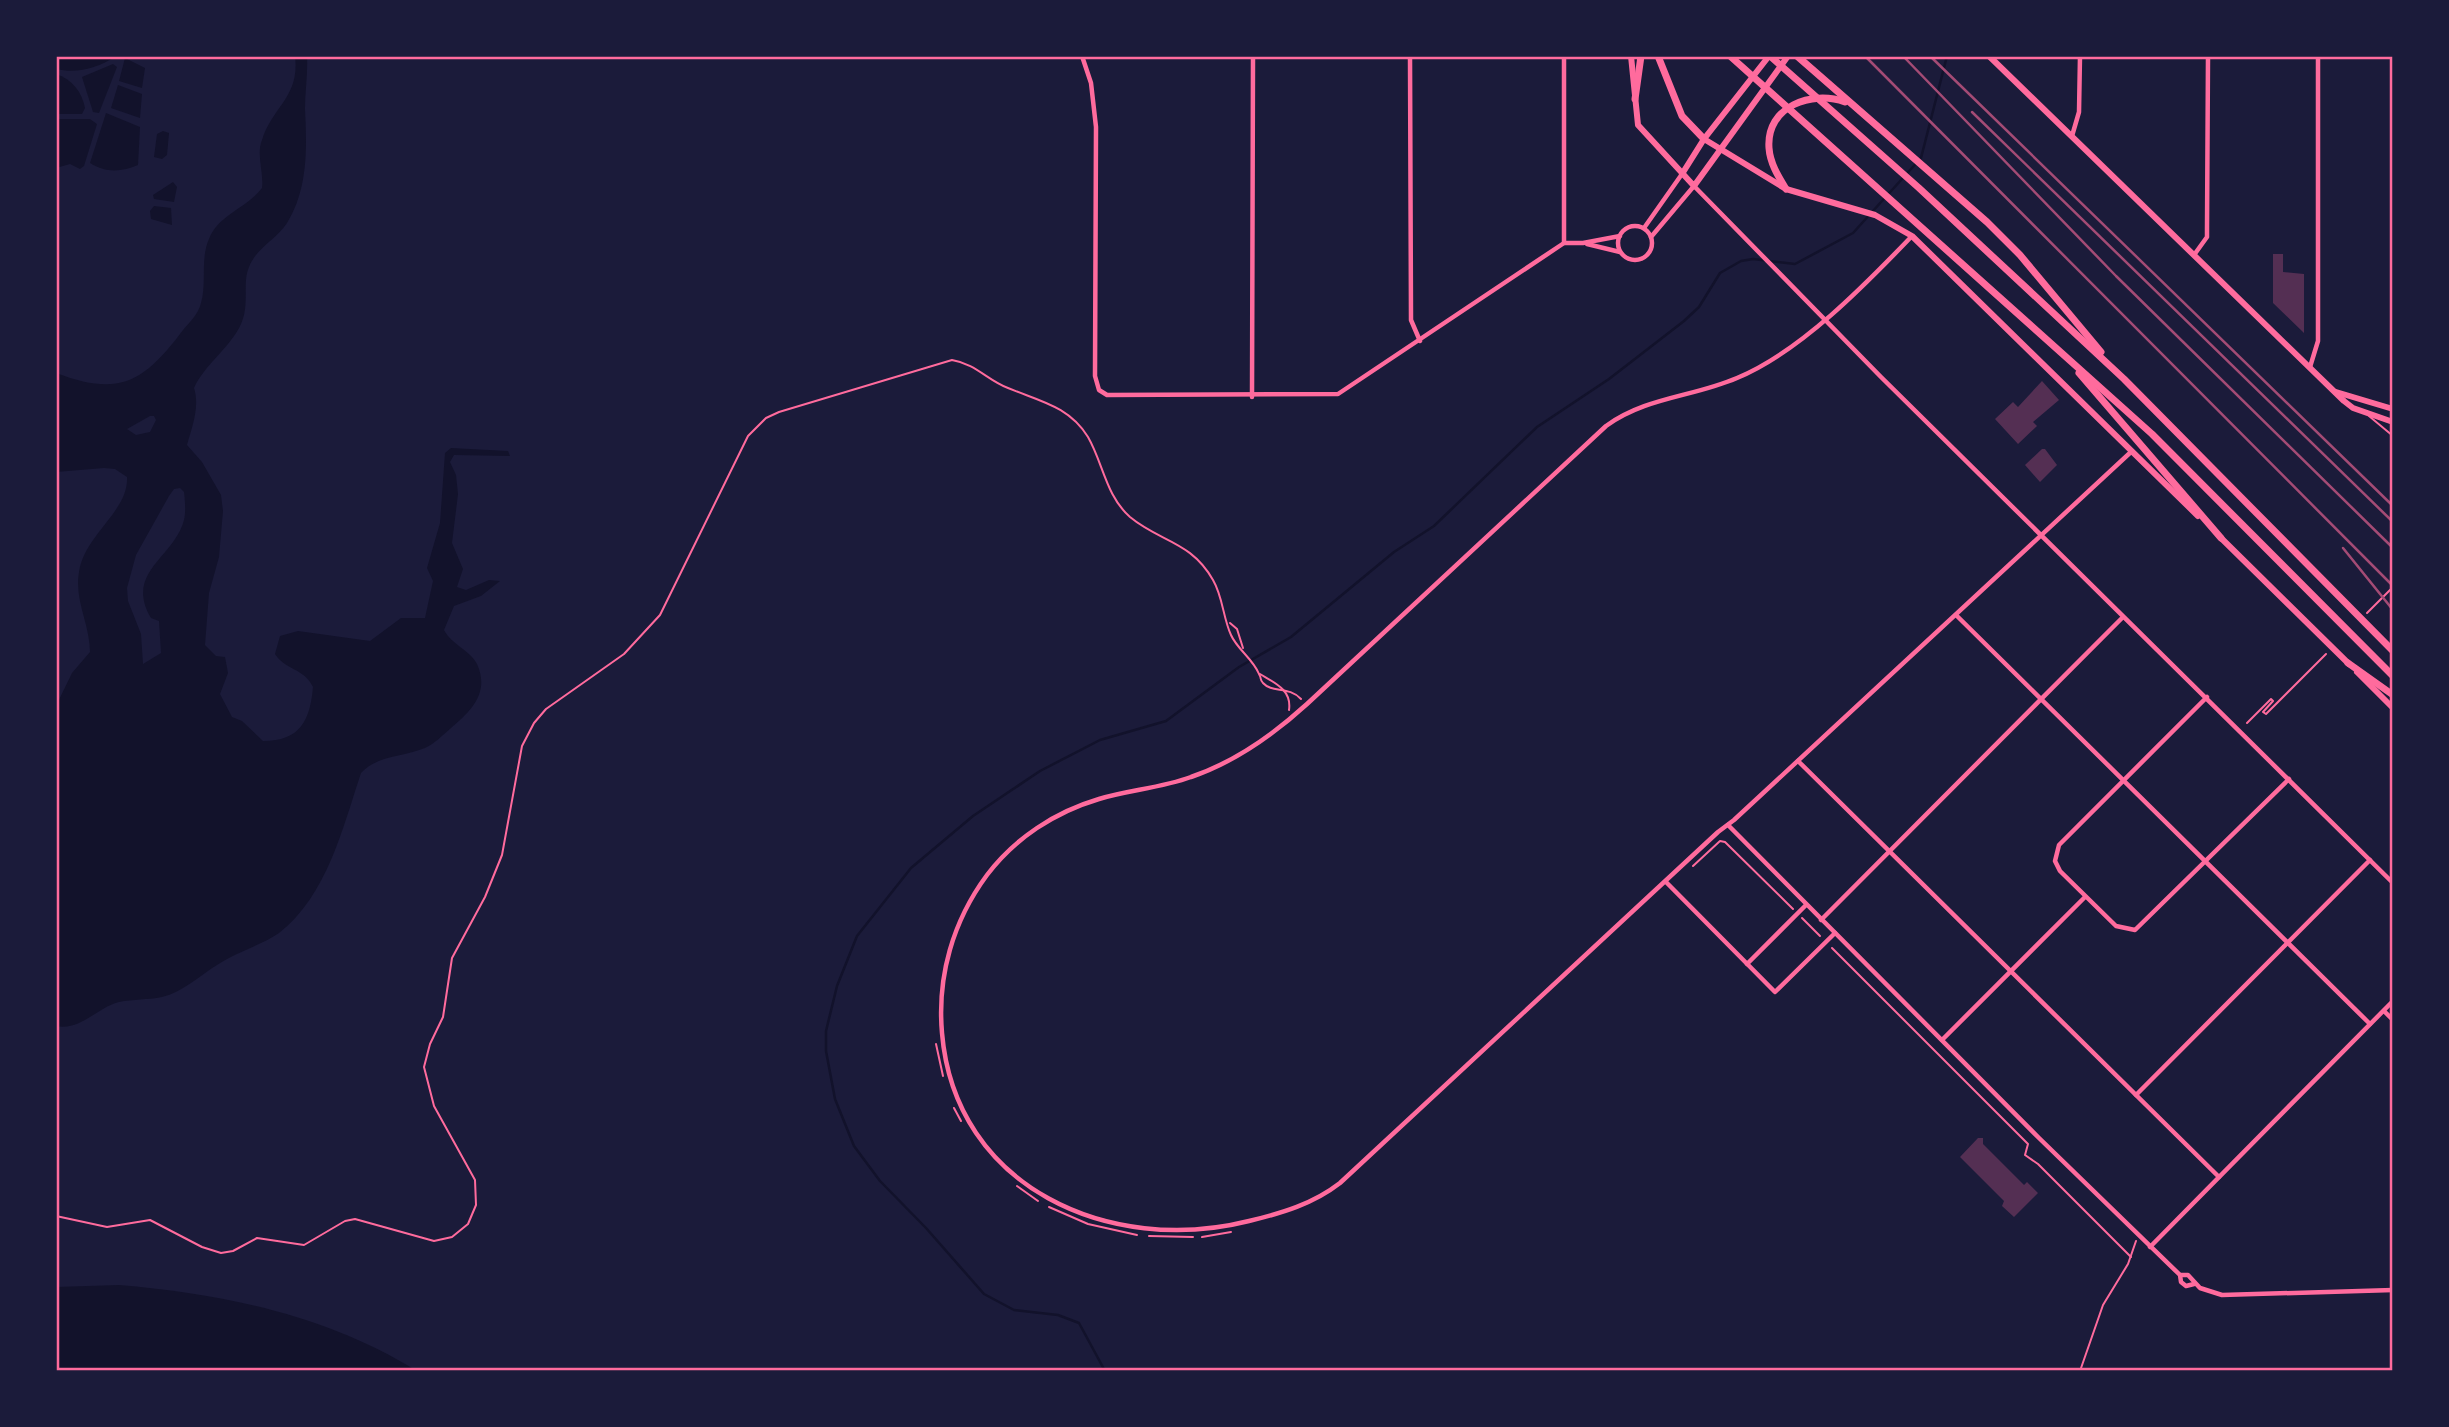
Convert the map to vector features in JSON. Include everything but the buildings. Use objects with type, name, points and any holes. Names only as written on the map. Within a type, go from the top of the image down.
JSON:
[{"type":"highway","points":[[1635,99],[1641,56]]},
{"type":"highway","points":[[1658,56],[1682,116],[1704,139]]},
{"type":"highway","points":[[1730,56],[2152,434],[2393,676]]},
{"type":"highway","points":[[1770,56],[1889,160],[2124,379],[2393,651]]},
{"type":"highway","points":[[1797,56],[2020,255],[2124,379]]},
{"type":"highway","points":[[1786,189],[1775,169],[1769,145],[1776,120],[1786,108],[1804,100],[1824,97],[1849,103]]},
{"type":"highway","points":[[2063,354],[2221,538]]},
{"type":"highway","points":[[2348,663],[2393,695]]},
{"type":"main road","points":[[1631,56],[1641,131],[1694,186],[1788,56]]},
{"type":"main road","points":[[1682,174],[1704,139],[1770,56]]},
{"type":"main road","points":[[1989,56],[2344,401],[2366,413],[2393,422]]},
{"type":"main road","points":[[1704,139],[1786,189],[1848,206],[1890,222],[1912,236],[2393,708]]},
{"type":"main road","points":[[2336,392],[2393,409]]},
{"type":"street","points":[[1082,56],[1091,83],[1096,127],[1095,376],[1103,393],[1116,397],[1338,394],[1564,243],[1583,243],[1620,236],[1633,226],[1644,228],[1651,237],[1651,248],[1645,257],[1634,260],[1620,252],[1583,243]]},
{"type":"street","points":[[1252,397],[1253,56]]},
{"type":"street","points":[[1410,56],[1411,320],[1420,341]]},
{"type":"street","points":[[1564,56],[1564,243]]},
{"type":"street","points":[[2072,136],[2079,112],[2080,56]]},
{"type":"street","points":[[2194,255],[2207,237],[2208,56]]},
{"type":"street","points":[[2310,367],[2318,341],[2318,56]]},
{"type":"street","points":[[1644,228],[1682,174]]},
{"type":"street","points":[[1651,237],[1694,186],[2123,617],[2393,883]]},
{"type":"street","points":[[1620,236],[1620,252]]},
{"type":"street","points":[[1912,236],[1793,346],[1748,373],[1703,390],[1646,403],[1616,419],[1288,721],[1241,754],[1195,776],[1100,799],[1067,811],[1035,829],[1006,853],[976,891],[954,936],[942,984],[942,1038],[950,1079],[972,1127],[1003,1165],[1041,1195],[1086,1217],[1137,1228],[1202,1230],[1247,1222],[1313,1201],[1340,1183],[2043,537],[2132,451]]},
{"type":"street","points":[[1956,615],[2370,1024]]},
{"type":"street","points":[[1821,920],[2123,617]]},
{"type":"street","points":[[2207,697],[2057,850],[2057,867],[2085,897],[2116,926],[2134,930],[2289,779]]},
{"type":"street","points":[[1798,761],[2219,1177]]},
{"type":"street","points":[[1728,825],[2180,1275],[2188,1275],[2194,1284],[2211,1293],[2226,1296],[2393,1290]]},
{"type":"street","points":[[2136,1095],[2370,860]]},
{"type":"street","points":[[1666,883],[1775,992],[1835,933]]},
{"type":"street","points":[[1942,1040],[2085,897]]},
{"type":"street","points":[[1747,964],[1807,905]]},
{"type":"street","points":[[2150,1247],[2393,1001]]},
{"type":"street","points":[[2384,1011],[2393,1020]]},
{"type":"lane","points":[[2366,413],[2393,436]]},
{"type":"path","points":[[56,1216],[107,1227],[150,1220],[210,1251],[221,1253],[233,1251],[257,1238],[304,1245],[345,1221],[355,1219],[434,1241],[452,1237],[468,1224],[476,1205],[475,1180],[434,1106],[425,1067],[430,1044],[443,1017],[452,958],[485,897],[502,855],[522,746],[534,723],[546,709],[624,654],[660,615],[674,592],[748,436],[766,418],[952,360],[968,362],[1006,388],[1040,399],[1071,417],[1088,438],[1117,502],[1144,526],[1189,550],[1213,580],[1230,634],[1243,649],[1266,686],[1294,692],[1302,699]]},
{"type":"path","points":[[2364,616],[2393,587]]},
{"type":"path","points":[[1228,621],[1237,629],[1243,649]]},
{"type":"path","points":[[2246,723],[2271,699],[2273,701],[2263,712],[2266,714],[2334,646]]},
{"type":"path","points":[[1259,673],[1284,689],[1290,698],[1288,712]]},
{"type":"path","points":[[1701,859],[1720,841],[1725,842],[1792,908]]},
{"type":"path","points":[[1801,917],[1823,939]]},
{"type":"path","points":[[1832,948],[2028,1143],[2025,1155],[2131,1257]]},
{"type":"path","points":[[936,1039],[944,1082]]},
{"type":"path","points":[[954,1107],[964,1125]]},
{"type":"path","points":[[1011,1181],[1055,1211],[1102,1228],[1175,1238],[1235,1231]]},
{"type":"path","points":[[2080,1371],[2103,1305],[2131,1257],[2134,1244]]},
{"type":"shaded area","points":[[59,56],[116,56],[95,67],[72,71],[56,69]]},
{"type":"shaded area","points":[[295,56],[307,56],[306,153],[299,196],[287,223],[252,260],[247,273],[246,301],[241,324],[194,388],[196,410],[187,445],[202,462],[221,495],[223,511],[219,557],[209,593],[205,645],[216,656],[225,657],[228,673],[220,694],[232,717],[242,721],[263,741],[276,740],[294,733],[306,719],[313,687],[305,676],[275,654],[280,636],[298,631],[370,641],[401,618],[425,618],[433,581],[427,568],[440,523],[445,453],[451,448],[508,451],[510,456],[454,455],[450,462],[456,475],[458,494],[452,543],[463,569],[457,587],[466,590],[489,580],[500,581],[481,596],[454,606],[444,630],[477,664],[480,693],[465,715],[432,744],[375,763],[361,773],[340,838],[321,880],[296,918],[279,933],[224,960],[170,995],[119,1002],[81,1022],[65,1027],[56,1026],[56,706],[72,673],[90,652],[78,582],[83,558],[121,501],[127,477],[115,469],[104,468],[56,472],[56,373],[96,384],[127,381],[153,364],[192,319],[200,308],[203,295],[205,255],[209,239],[219,223],[262,188],[260,145],[267,128],[290,92]],"holes":[[[154,416],[156,420],[150,432],[136,435],[127,429]],[[180,488],[184,492],[184,520],[179,533],[147,577],[143,589],[144,602],[151,618],[159,621],[161,653],[143,664],[141,634],[128,601],[127,588],[136,555],[169,496],[174,489]]]},
{"type":"shaded area","points":[[125,58],[145,68],[142,88],[119,81]]},
{"type":"shaded area","points":[[113,64],[117,67],[99,113],[93,112],[82,77]]},
{"type":"shaded area","points":[[56,74],[67,79],[79,92],[85,108],[82,114],[56,114]]},
{"type":"shaded area","points":[[118,85],[142,94],[140,118],[111,108]]},
{"type":"shaded area","points":[[106,113],[140,127],[138,165],[114,170],[102,169],[90,163]]},
{"type":"shaded area","points":[[56,119],[90,119],[97,124],[84,166],[80,169],[70,164],[56,168]]},
{"type":"shaded area","points":[[163,131],[169,133],[167,155],[162,159],[154,157],[157,134]]},
{"type":"shaded area","points":[[173,182],[177,187],[174,202],[154,199],[153,195]]},
{"type":"shaded area","points":[[154,206],[171,208],[172,225],[151,219],[150,211]]},
{"type":"shaded area","points":[[119,1285],[197,1294],[273,1310],[347,1335],[417,1371],[56,1371],[56,1287]]},
{"type":"waterway","points":[[1105,1371],[1079,1323],[1058,1315],[1014,1310],[984,1294],[880,1181],[854,1146],[835,1099],[826,1051],[826,1031],[837,986],[857,936],[911,868],[973,816],[1040,771],[1100,740],[1166,721],[1239,667],[1291,637],[1394,552],[1434,526],[1537,427],[1609,379],[1684,321],[1699,307],[1720,273],[1741,261],[1753,259],[1795,264],[1853,233],[1921,158],[1947,56]]},
{"type":"railway","points":[[1865,56],[2393,586]]},
{"type":"railway","points":[[1903,56],[2116,276],[2393,548]]},
{"type":"railway","points":[[1930,56],[2393,506]]},
{"type":"railway","points":[[1972,112],[2393,522]]},
{"type":"railway","points":[[2343,548],[2393,610]]}]
